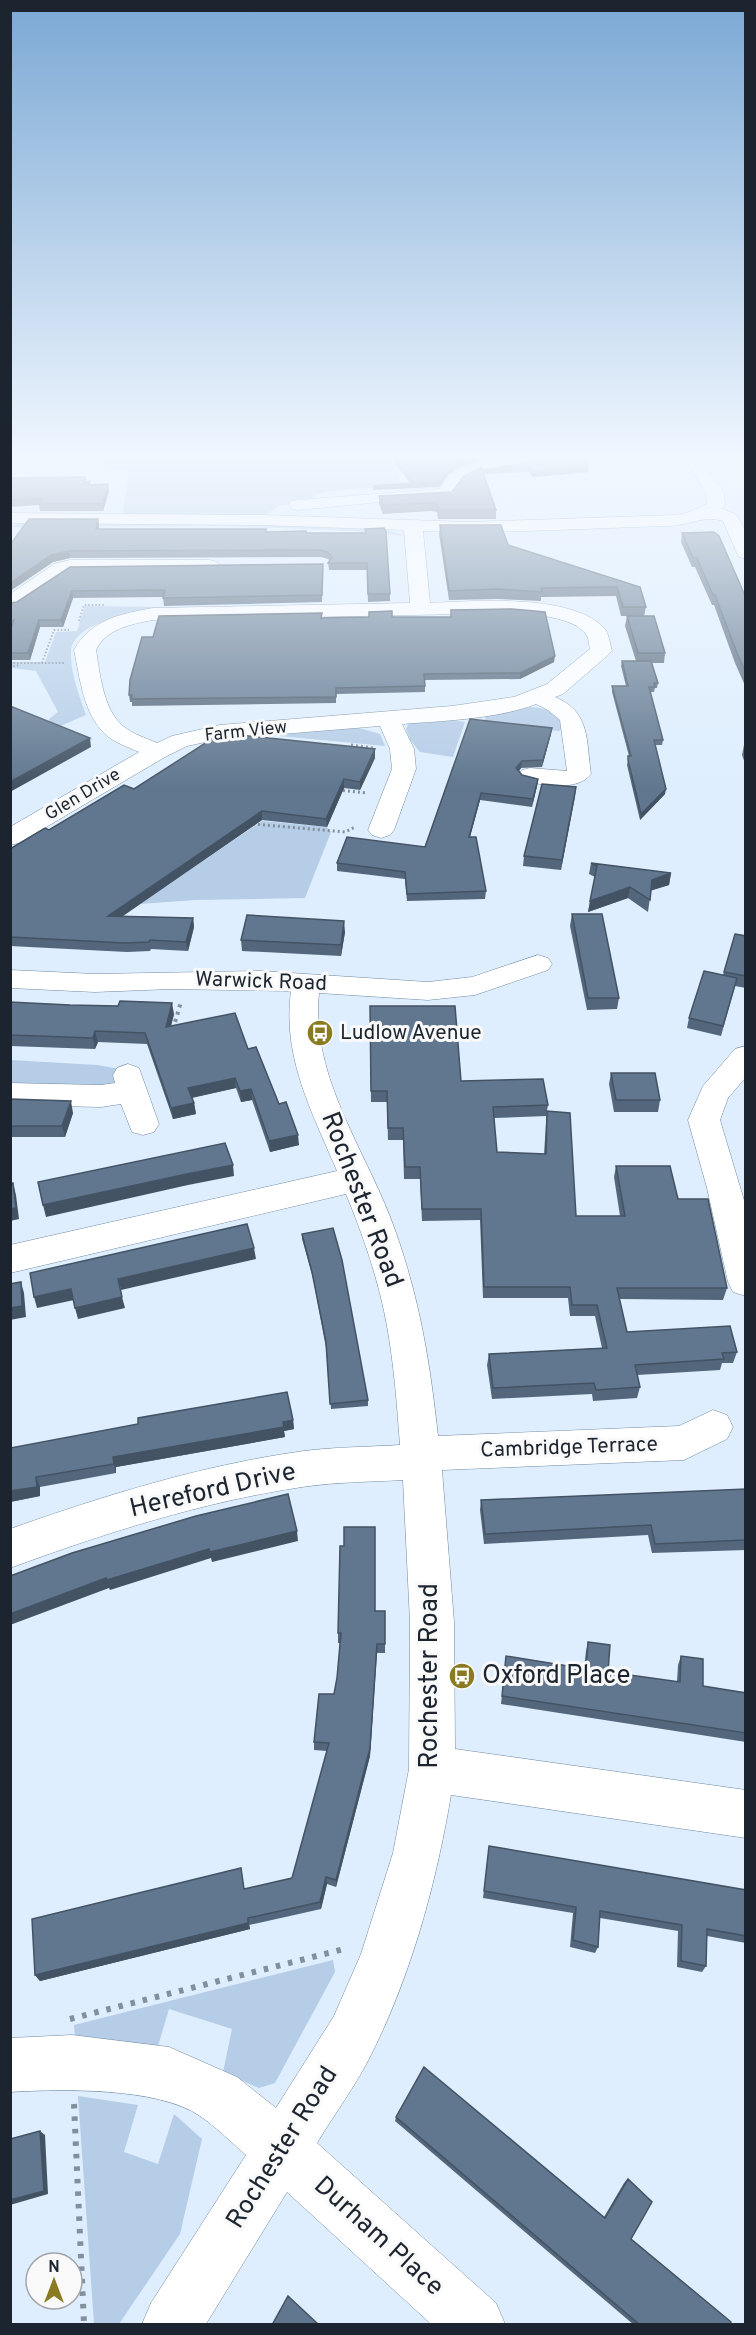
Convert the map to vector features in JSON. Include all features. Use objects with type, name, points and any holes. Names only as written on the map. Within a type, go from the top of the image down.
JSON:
[{"type":"street","points":[[10,603],[60,569]]},
{"type":"street","points":[[414,569],[421,609]]},
{"type":"street","name":"Farm View","points":[[87,661],[85,650],[87,643],[96,634],[123,620],[153,614],[421,609],[554,611],[575,618],[597,630],[602,645],[597,656],[555,688],[538,697],[495,708],[220,732],[180,741],[157,752]]},
{"type":"street","points":[[87,661],[97,702],[114,730],[157,752]]},
{"type":"street","points":[[530,775],[570,778],[586,776],[571,718],[556,705],[538,697]]},
{"type":"street","points":[[355,828],[390,831],[394,796],[404,769],[402,749],[388,719]]},
{"type":"street","name":"Glen Drive","points":[[10,838],[157,752]]},
{"type":"street","name":"Warwick Road","points":[[10,979],[95,983],[260,980],[428,991],[518,983],[538,964]]},
{"type":"street","name":"Rochester Road","points":[[172,2325],[354,2035],[386,1959],[417,1853],[432,1769],[432,1622],[422,1458],[405,1323],[378,1230],[306,1053],[302,1016],[306,984]]},
{"type":"street","points":[[746,1056],[714,1094],[704,1120],[724,1188],[746,1282]]},
{"type":"street","points":[[10,1094],[101,1096],[130,1083],[143,1124]]},
{"type":"street","points":[[10,1258],[194,1218],[356,1179]]},
{"type":"street","name":"Cambridge Terrace","points":[[422,1458],[684,1443],[713,1426]]},
{"type":"street","name":"Hereford Drive","points":[[10,1549],[66,1527],[214,1486],[306,1469],[422,1458]]},
{"type":"street","points":[[432,1769],[746,1814]]},
{"type":"street","name":"Durham Place","points":[[10,2065],[72,2062],[169,2074],[218,2096],[282,2149],[475,2325]]},
{"type":"path","points":[[10,665],[87,661]]},
{"type":"path","points":[[338,790],[394,796]]},
{"type":"path","points":[[249,824],[345,832],[355,828]]},
{"type":"path","points":[[171,1036],[187,980]]},
{"type":"shaded area","points":[[85,606],[169,607],[112,618],[84,631],[75,640],[71,651],[72,667],[86,715],[51,730],[49,719],[58,712],[36,671],[11,668],[11,662],[45,662],[56,632],[77,631]]},
{"type":"shaded area","points":[[530,707],[552,712],[566,729],[558,731],[484,723],[486,715]]},
{"type":"shaded area","points":[[437,718],[465,722],[453,757],[420,752],[410,740],[406,729],[410,721]]},
{"type":"shaded area","points":[[356,727],[380,734],[385,746],[269,735]]},
{"type":"shaded area","points":[[262,821],[327,827],[331,832],[305,898],[195,900],[140,904]]},
{"type":"shaded area","points":[[10,1060],[97,1065],[120,1069],[115,1086],[11,1087]]},
{"type":"shaded area","points":[[333,1960],[335,1972],[275,2083],[259,2088],[223,2072],[232,2029],[169,2009],[158,2046],[75,2039],[74,2025]]},
{"type":"shaded area","points":[[78,2096],[138,2105],[124,2152],[158,2164],[174,2114],[202,2139],[180,2234],[119,2324],[94,2324]]},
{"type":"building","points":[[10,569],[31,569],[10,583]]},
{"type":"building","points":[[67,569],[323,569],[322,595],[163,598],[165,590],[72,591],[61,620],[39,620],[28,653],[10,653],[10,631],[14,620],[10,622],[10,603],[17,602]]},
{"type":"building","points":[[367,569],[388,569],[390,594],[368,594]]},
{"type":"building","points":[[446,569],[583,569],[640,587],[646,607],[623,607],[617,587],[541,588],[542,592],[497,589],[449,591]]},
{"type":"building","points":[[702,569],[733,569],[746,598],[746,673],[715,595]]},
{"type":"building","points":[[512,609],[545,612],[555,656],[520,673],[424,674],[425,686],[336,688],[336,697],[131,699],[132,695],[129,695],[130,680],[142,637],[153,637],[159,616],[322,613],[321,618],[369,617],[369,612],[392,611],[392,617],[451,617],[451,610]]},
{"type":"building","points":[[627,616],[654,616],[665,653],[638,653]]},
{"type":"building","points":[[622,661],[651,661],[658,683],[654,683],[655,687],[649,687],[663,740],[654,740],[666,789],[641,814],[628,760],[628,756],[631,756],[612,686],[628,686]]},
{"type":"building","points":[[10,706],[90,738],[10,782]]},
{"type":"building","points":[[470,719],[552,728],[543,760],[522,761],[516,768],[522,775],[538,779],[533,799],[481,793],[469,837],[476,837],[486,891],[407,894],[405,872],[337,863],[347,837],[425,847]]},
{"type":"building","points":[[221,733],[375,749],[360,782],[344,779],[326,819],[262,811],[108,916],[193,918],[186,942],[150,940],[149,942],[125,943],[10,937],[10,849],[45,828],[49,830],[124,785],[134,789]]},
{"type":"building","points":[[542,784],[576,787],[562,860],[524,856]]},
{"type":"building","points":[[591,863],[671,873],[652,880],[650,900],[630,887],[590,901],[597,866]]},
{"type":"building","points":[[572,914],[602,914],[619,998],[588,998]]},
{"type":"building","points":[[247,915],[344,921],[341,945],[241,940]]},
{"type":"building","points":[[735,934],[746,936],[746,976],[724,972]]},
{"type":"building","points":[[704,971],[737,978],[723,1026],[689,1018]]},
{"type":"building","points":[[120,1001],[172,1003],[166,1027],[235,1013],[248,1049],[256,1047],[279,1104],[286,1102],[298,1135],[269,1141],[251,1089],[240,1091],[235,1078],[188,1088],[194,1103],[171,1108],[145,1033],[95,1031],[93,1038],[10,1035],[10,1002],[118,1006]]},
{"type":"building","points":[[370,1006],[455,1006],[461,1081],[543,1079],[548,1105],[493,1107],[497,1152],[546,1154],[547,1111],[570,1113],[576,1216],[625,1216],[616,1166],[670,1166],[678,1199],[708,1199],[727,1288],[617,1288],[627,1332],[730,1326],[737,1352],[722,1353],[724,1359],[635,1365],[640,1387],[596,1390],[594,1383],[493,1388],[489,1354],[607,1348],[597,1305],[572,1305],[570,1287],[484,1287],[481,1209],[422,1209],[420,1167],[405,1167],[403,1128],[388,1128],[387,1091],[371,1091]]},
{"type":"building","points":[[611,1073],[655,1073],[660,1100],[616,1100]]},
{"type":"building","points":[[10,1099],[71,1101],[62,1126],[10,1126]]},
{"type":"building","points":[[225,1143],[233,1165],[43,1205],[38,1182]]},
{"type":"building","points":[[13,1183],[16,1208],[10,1209],[10,1184]]},
{"type":"building","points":[[247,1224],[254,1248],[118,1279],[122,1297],[75,1308],[71,1289],[34,1297],[30,1273]]},
{"type":"building","points":[[333,1228],[342,1260],[368,1400],[330,1404],[326,1342],[302,1234]]},
{"type":"building","points":[[21,1282],[22,1306],[10,1308],[10,1284]]},
{"type":"building","points":[[287,1392],[293,1420],[283,1422],[284,1427],[113,1457],[114,1464],[36,1477],[37,1487],[10,1491],[10,1448],[138,1424],[138,1418]]},
{"type":"building","points":[[746,1489],[746,1540],[655,1544],[651,1525],[485,1534],[481,1500]]},
{"type":"building","points":[[288,1494],[297,1531],[210,1552],[209,1549],[107,1580],[106,1578],[10,1614],[10,1576],[72,1553],[196,1516]]},
{"type":"building","points":[[344,1527],[375,1527],[375,1611],[385,1611],[385,1644],[377,1644],[370,1748],[336,1880],[326,1877],[320,1902],[248,1918],[248,1923],[35,1975],[32,1919],[241,1868],[244,1889],[292,1878],[329,1743],[314,1742],[319,1694],[334,1694],[337,1678],[341,1633],[338,1633],[340,1546],[344,1546]]},
{"type":"building","points":[[588,1642],[610,1645],[608,1672],[680,1682],[681,1656],[703,1659],[703,1686],[746,1693],[746,1733],[502,1696],[506,1656],[586,1669]]},
{"type":"building","points":[[489,1846],[746,1890],[746,1936],[707,1929],[706,1966],[681,1961],[682,1925],[600,1911],[598,1947],[573,1940],[576,1907],[484,1891]]},
{"type":"building","points":[[424,2067],[605,2218],[628,2179],[652,2202],[631,2239],[731,2322],[730,2325],[640,2325],[396,2117]]},
{"type":"building","points":[[40,2131],[44,2191],[10,2200],[10,2139]]},
{"type":"building","points":[[288,2296],[319,2325],[272,2325]]},
{"type":"place","name":"Ludlow Avenue","points":[[320,1033]]},
{"type":"place","name":"Oxford Place","points":[[462,1676]]}]
